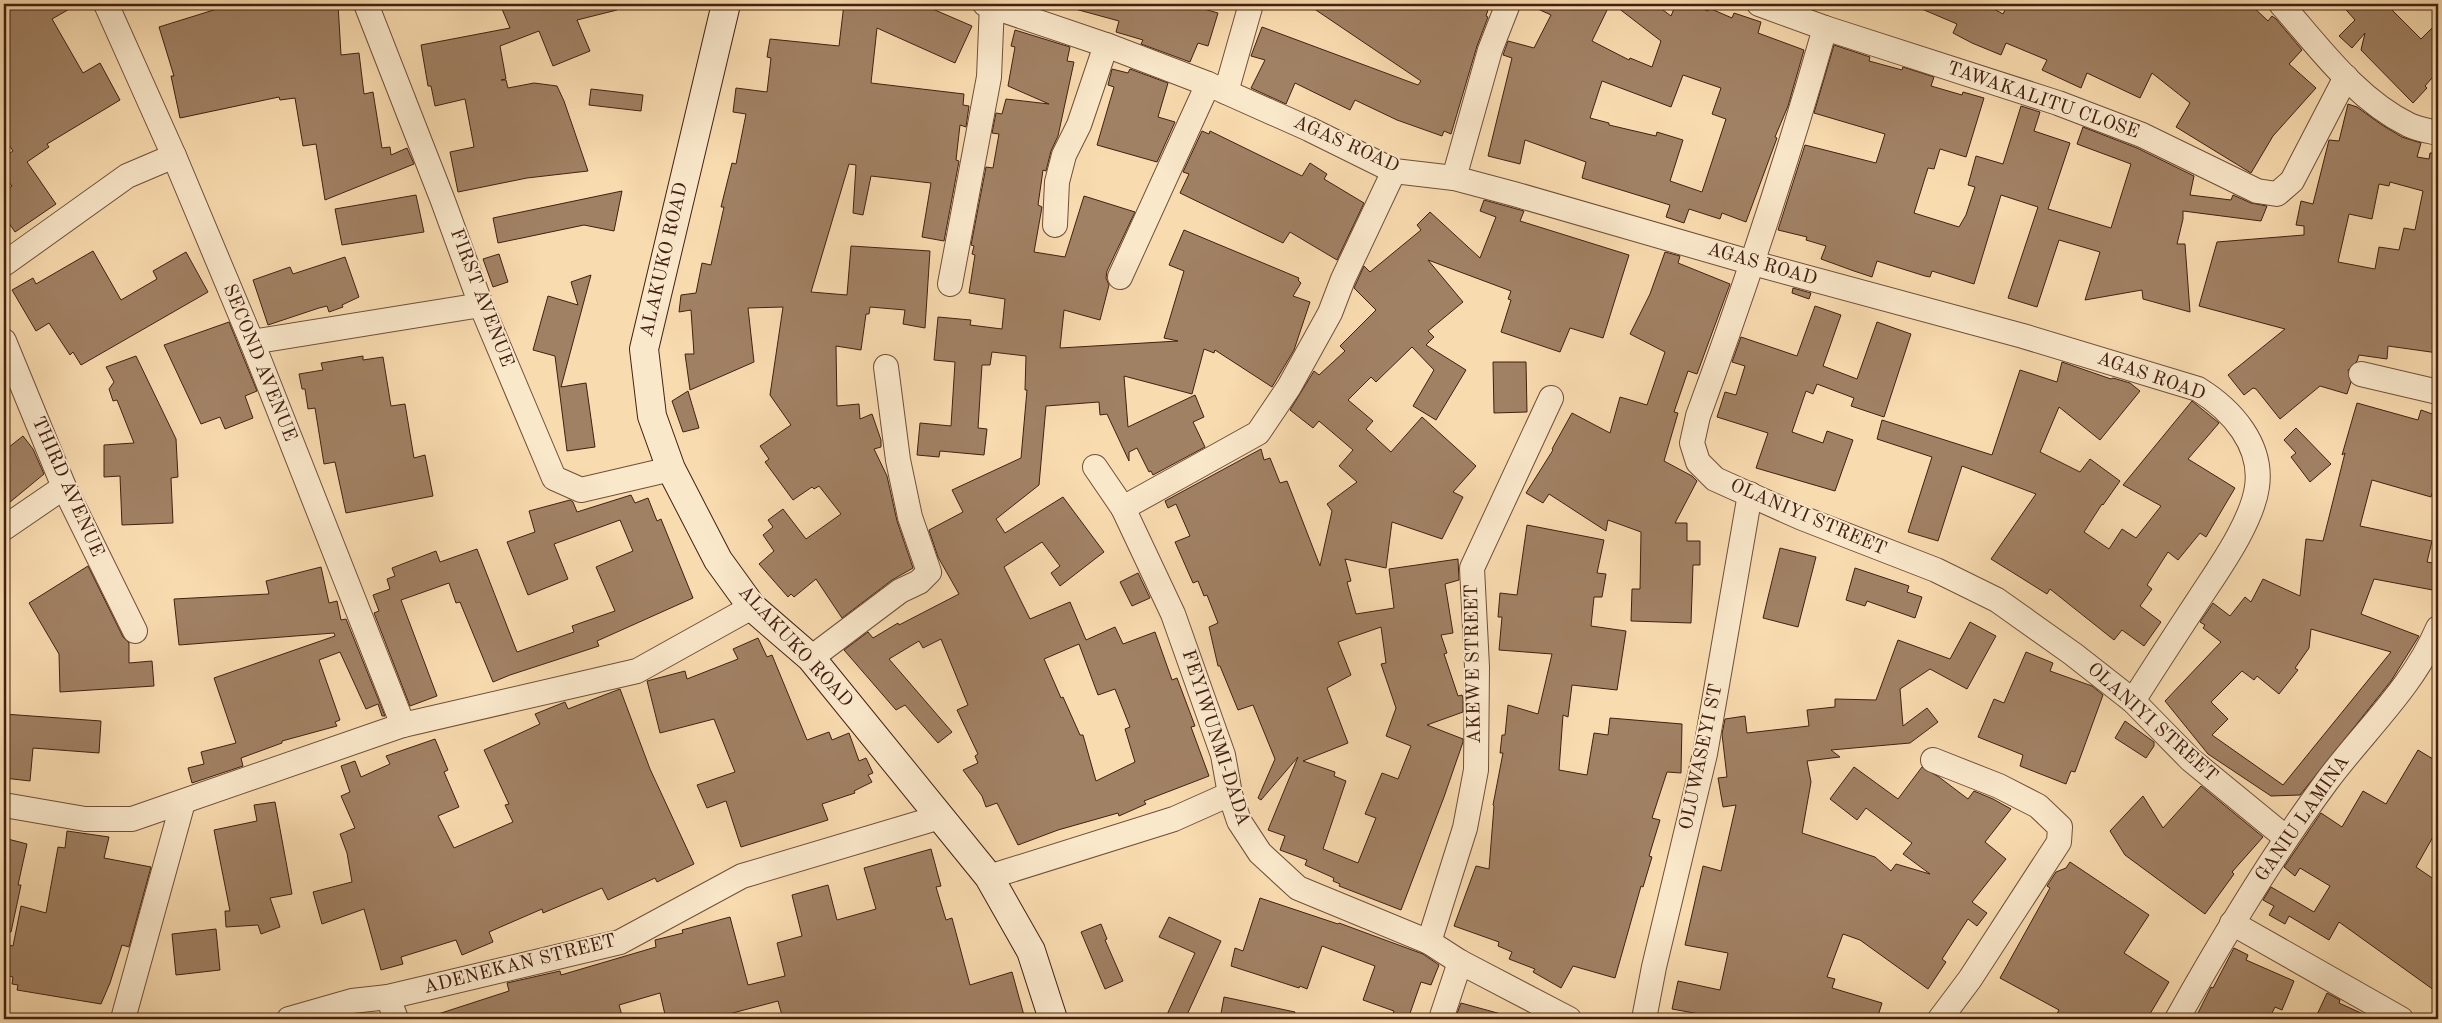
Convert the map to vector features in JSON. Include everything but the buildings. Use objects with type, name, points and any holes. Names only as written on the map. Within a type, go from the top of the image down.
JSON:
[{"type":"main road","name":"ALAKUKO ROAD","points":[[726,4],[644,350],[652,416],[671,469],[718,560],[752,607],[812,658],[989,876],[1031,951],[1053,1019]]},
{"type":"street","name":"SECOND AVENUE","points":[[106,4],[174,156],[252,342],[403,725]]},
{"type":"street","name":"FIRST AVENUE","points":[[366,4],[443,201],[481,305],[554,478],[581,490],[671,469]]},
{"type":"street","points":[[1120,276],[1217,88],[1251,4]]},
{"type":"street","points":[[1454,178],[1490,50],[1508,4]]},
{"type":"street","name":"TAWAKALITU CLOSE","points":[[1759,4],[1825,28],[2058,103],[2142,135],[2257,191],[2277,194],[2292,181],[2346,77]]},
{"type":"street","points":[[2281,4],[2346,77],[2382,109],[2410,126],[2438,133]]},
{"type":"street","points":[[950,284],[989,77],[989,5]]},
{"type":"street","name":"AGAS ROAD","points":[[989,5],[1106,45],[1217,88],[1394,171],[1454,178],[2023,336],[2198,389],[2215,400],[2241,426],[2256,455],[2257,488],[2234,546],[2132,701]]},
{"type":"street","name":"OLANIYI STREET","points":[[1825,28],[1804,103],[1753,262],[1698,416],[1692,443],[1698,462],[1715,479],[1802,518],[1936,570],[1997,600],[2073,654],[2132,701],[2191,760],[2286,838]]},
{"type":"street","points":[[1054,225],[1057,182],[1064,155],[1080,125],[1106,45]]},
{"type":"street","points":[[4,264],[126,176],[174,156]]},
{"type":"street","points":[[1123,508],[1258,433],[1289,387],[1330,313],[1342,279],[1394,171]]},
{"type":"street","points":[[252,342],[481,305]]},
{"type":"street","name":"THIRD AVENUE","points":[[4,341],[64,487],[135,631]]},
{"type":"street","points":[[812,658],[900,591],[919,582],[929,572],[910,517],[900,470],[886,367]]},
{"type":"street","points":[[2361,374],[2438,392]]},
{"type":"street","name":"AKEWE STREET","points":[[1429,942],[1465,828],[1476,770],[1477,667],[1472,568],[1551,398]]},
{"type":"street","name":"FEYIWUNMI-DADA","points":[[1095,467],[1123,508],[1173,614],[1224,755],[1230,794],[1238,821],[1260,853],[1298,888],[1429,942],[1460,962],[1569,1019]]},
{"type":"street","points":[[4,528],[64,487]]},
{"type":"street","name":"OLUWASEYI ST","points":[[1644,1019],[1654,966],[1706,754],[1750,494]]},
{"type":"street","points":[[4,805],[85,819],[132,819],[403,725],[637,671],[752,607]]},
{"type":"street","name":"GANIU LAMINA","points":[[2178,1019],[2232,922],[2286,838],[2342,760],[2409,681],[2438,628]]},
{"type":"street","points":[[1933,760],[1999,786],[2038,806],[2060,827],[2059,842],[1970,979],[1940,1019]]},
{"type":"street","points":[[989,876],[1174,818],[1230,794]]},
{"type":"street","points":[[123,1019],[183,802]]},
{"type":"street","name":"ADENEKAN STREET","points":[[289,1019],[352,1001],[392,1008],[620,942],[742,876],[940,817]]},
{"type":"street","points":[[2232,922],[2400,1019]]},
{"type":"street","points":[[1441,1019],[1460,962]]}]
